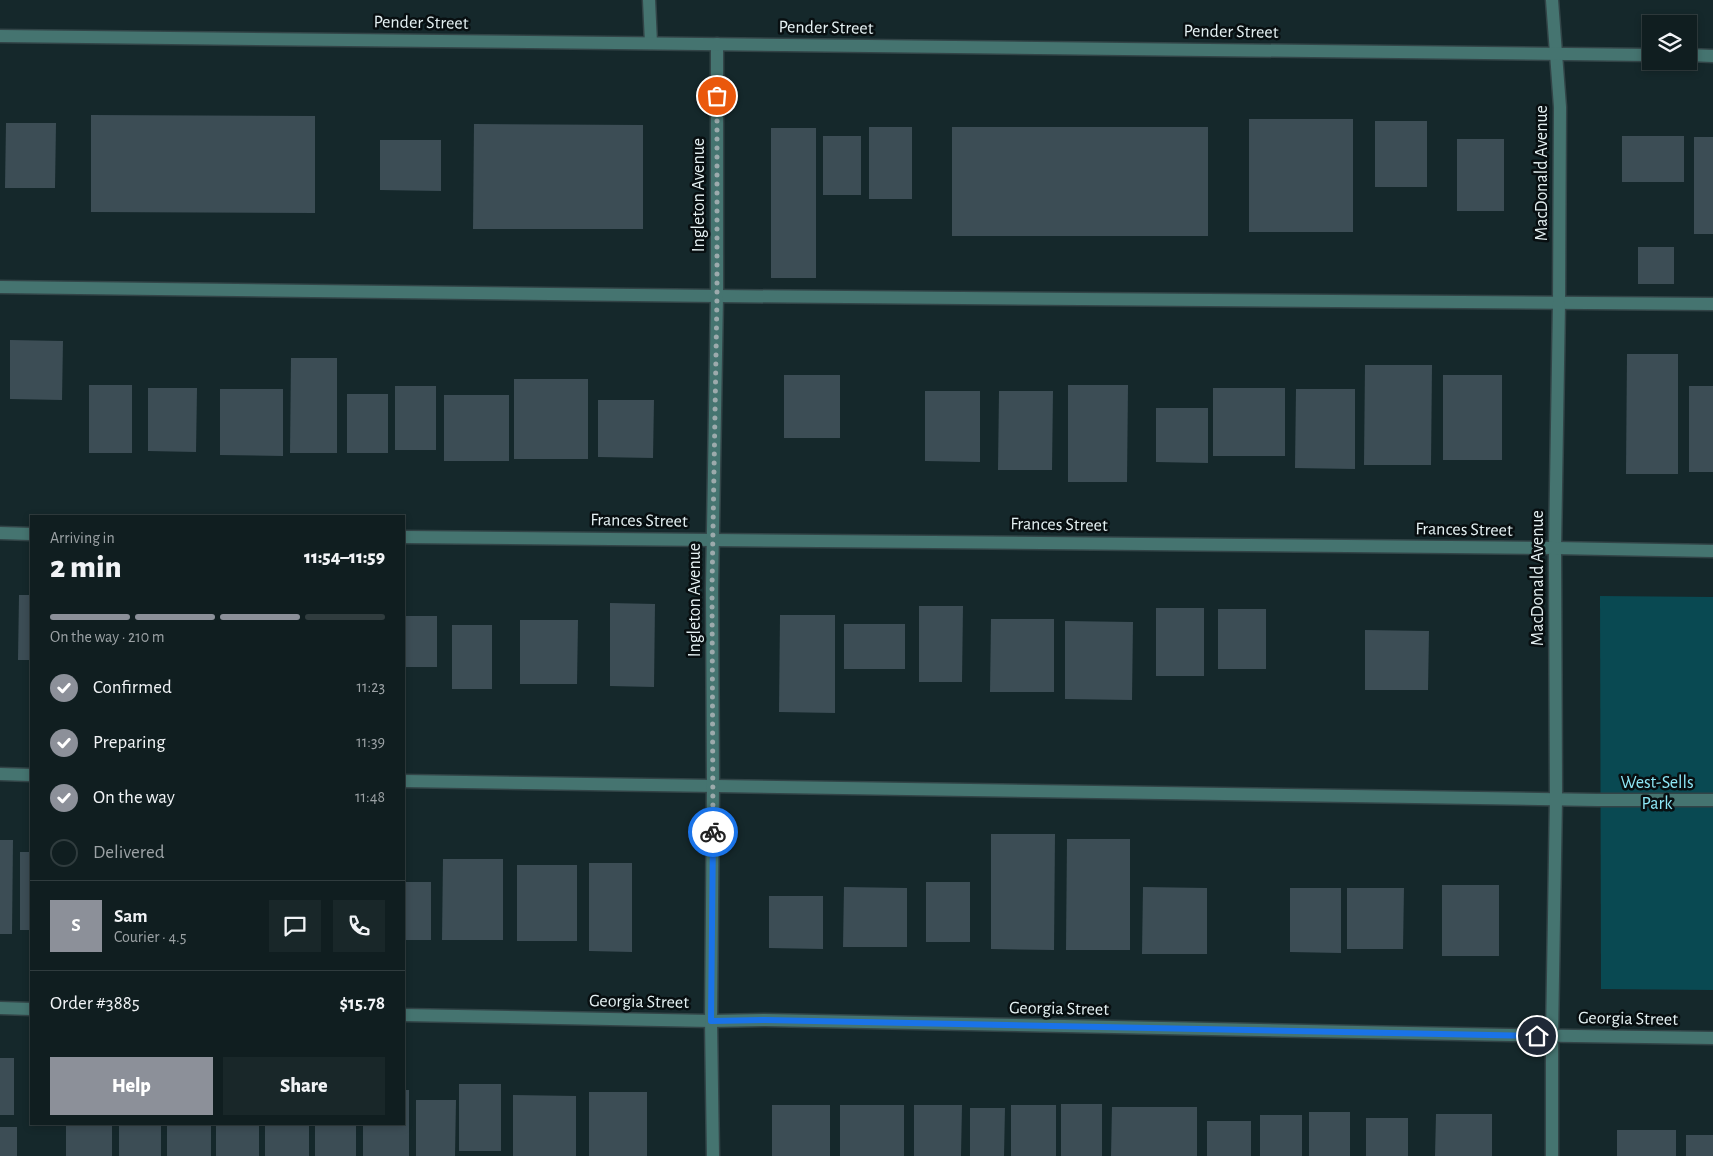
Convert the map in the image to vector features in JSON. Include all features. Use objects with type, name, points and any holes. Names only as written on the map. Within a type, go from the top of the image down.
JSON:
[{"type":"street","points":[[650,0],[650,43]]},
{"type":"street","name":"MacDonald Avenue","points":[[1552,0],[1560,107],[1555,548],[1556,798],[1552,1156]]},
{"type":"street","name":"Pender Street","points":[[0,36],[1642,55]]},
{"type":"street","name":"Ingleton Avenue","points":[[713,1156],[711,1021],[713,540],[717,296],[717,44]]},
{"type":"street","points":[[1697,55],[1713,56]]},
{"type":"street","points":[[0,287],[717,296],[1713,304]]},
{"type":"street","points":[[0,533],[30,534]]},
{"type":"street","name":"Frances Street","points":[[405,537],[1713,551]]},
{"type":"street","points":[[0,774],[30,775]]},
{"type":"street","points":[[405,781],[1713,800]]},
{"type":"street","points":[[0,1008],[30,1009]]},
{"type":"street","name":"Georgia Street","points":[[405,1015],[1713,1038]]},
{"type":"green space","name":"West-Sells Park","points":[[1600,596],[1713,597],[1713,990],[1601,989]]},
{"type":"building","points":[[91,115],[315,116],[315,213],[91,212]]},
{"type":"building","points":[[1249,119],[1353,119],[1353,232],[1249,232]]},
{"type":"building","points":[[1375,121],[1427,121],[1427,187],[1375,187]]},
{"type":"building","points":[[6,123],[56,123],[55,188],[5,188]]},
{"type":"building","points":[[474,124],[643,125],[643,229],[473,229]]},
{"type":"building","points":[[869,127],[912,127],[912,199],[869,199]]},
{"type":"building","points":[[952,127],[1208,127],[1208,236],[952,236]]},
{"type":"building","points":[[771,128],[816,128],[816,278],[771,278]]},
{"type":"building","points":[[823,136],[861,136],[861,195],[823,195]]},
{"type":"building","points":[[1622,136],[1684,136],[1684,182],[1622,182]]},
{"type":"building","points":[[1694,137],[1713,137],[1713,234],[1694,234]]},
{"type":"building","points":[[1457,139],[1504,139],[1504,211],[1457,211]]},
{"type":"building","points":[[380,140],[441,140],[441,191],[380,190]]},
{"type":"building","points":[[1638,247],[1674,247],[1674,284],[1638,284]]},
{"type":"building","points":[[10,340],[63,341],[62,400],[10,399]]},
{"type":"building","points":[[1627,354],[1678,354],[1678,474],[1626,474]]},
{"type":"building","points":[[291,358],[337,358],[337,453],[290,453]]},
{"type":"building","points":[[1365,365],[1432,365],[1431,465],[1364,465]]},
{"type":"building","points":[[784,375],[840,375],[840,438],[784,438]]},
{"type":"building","points":[[1443,375],[1502,375],[1502,460],[1443,460]]},
{"type":"building","points":[[514,379],[588,379],[588,459],[514,459]]},
{"type":"building","points":[[89,385],[132,385],[132,453],[89,453]]},
{"type":"building","points":[[1068,385],[1128,385],[1127,482],[1068,482]]},
{"type":"building","points":[[395,386],[436,386],[436,450],[395,450]]},
{"type":"building","points":[[1689,386],[1713,386],[1713,472],[1689,472]]},
{"type":"building","points":[[148,388],[197,388],[196,452],[148,451]]},
{"type":"building","points":[[1213,388],[1285,388],[1285,456],[1213,456]]},
{"type":"building","points":[[220,389],[283,389],[283,456],[220,455]]},
{"type":"building","points":[[1296,389],[1355,389],[1355,469],[1295,468]]},
{"type":"building","points":[[925,391],[980,391],[980,462],[925,461]]},
{"type":"building","points":[[999,391],[1053,391],[1052,470],[998,470]]},
{"type":"building","points":[[347,394],[388,394],[388,453],[347,453]]},
{"type":"building","points":[[444,395],[509,395],[509,461],[444,461]]},
{"type":"building","points":[[598,400],[654,400],[653,458],[598,457]]},
{"type":"building","points":[[1156,408],[1208,408],[1208,463],[1156,462]]},
{"type":"building","points":[[19,595],[30,595],[30,660],[18,660]]},
{"type":"building","points":[[610,603],[655,604],[654,687],[610,686]]},
{"type":"building","points":[[919,606],[963,606],[962,682],[919,682]]},
{"type":"building","points":[[1156,608],[1204,608],[1204,676],[1156,676]]},
{"type":"building","points":[[1218,609],[1266,609],[1266,669],[1218,669]]},
{"type":"building","points":[[780,615],[835,615],[835,713],[779,712]]},
{"type":"building","points":[[405,616],[437,616],[437,667],[405,667]]},
{"type":"building","points":[[991,619],[1054,619],[1054,692],[990,692]]},
{"type":"building","points":[[520,620],[578,620],[577,684],[520,684]]},
{"type":"building","points":[[1065,621],[1133,622],[1132,700],[1065,699]]},
{"type":"building","points":[[844,624],[905,624],[905,669],[844,669]]},
{"type":"building","points":[[452,625],[492,625],[492,689],[452,689]]},
{"type":"building","points":[[1365,630],[1429,631],[1428,690],[1365,690]]},
{"type":"building","points":[[991,834],[1055,834],[1054,950],[991,949]]},
{"type":"building","points":[[1067,839],[1130,839],[1130,950],[1066,950]]},
{"type":"building","points":[[0,840],[13,840],[12,934],[0,934]]},
{"type":"building","points":[[20,852],[30,852],[30,930],[20,930]]},
{"type":"building","points":[[443,859],[503,859],[503,940],[442,940]]},
{"type":"building","points":[[589,863],[632,863],[632,952],[589,951]]},
{"type":"building","points":[[517,865],[577,865],[577,941],[517,941]]},
{"type":"building","points":[[405,882],[431,882],[431,940],[405,940]]},
{"type":"building","points":[[926,882],[970,882],[970,942],[926,942]]},
{"type":"building","points":[[1442,885],[1499,885],[1499,956],[1442,956]]},
{"type":"building","points":[[844,887],[907,888],[907,947],[843,947]]},
{"type":"building","points":[[1143,887],[1207,888],[1207,954],[1142,954]]},
{"type":"building","points":[[1290,888],[1341,888],[1341,953],[1290,952]]},
{"type":"building","points":[[1347,888],[1404,888],[1403,949],[1347,949]]},
{"type":"building","points":[[769,896],[823,896],[823,949],[769,948]]},
{"type":"building","points":[[0,1058],[14,1058],[14,1115],[0,1115]]},
{"type":"building","points":[[459,1084],[501,1084],[501,1151],[459,1151]]},
{"type":"building","points":[[405,1090],[409,1090],[409,1156],[363,1156],[363,1125],[405,1125]]},
{"type":"building","points":[[589,1092],[647,1092],[647,1156],[589,1156]]},
{"type":"building","points":[[513,1095],[576,1096],[576,1156],[513,1156]]},
{"type":"building","points":[[416,1100],[456,1100],[455,1156],[416,1156]]},
{"type":"building","points":[[1061,1104],[1102,1104],[1102,1156],[1061,1156]]},
{"type":"building","points":[[772,1105],[830,1105],[830,1156],[772,1156]]},
{"type":"building","points":[[840,1105],[904,1105],[904,1156],[840,1156]]},
{"type":"building","points":[[914,1105],[962,1105],[961,1156],[914,1156]]},
{"type":"building","points":[[1011,1105],[1056,1105],[1056,1156],[1011,1156]]},
{"type":"building","points":[[1112,1107],[1197,1107],[1197,1156],[1111,1156]]},
{"type":"building","points":[[970,1108],[1005,1108],[1004,1156],[970,1156]]},
{"type":"building","points":[[1309,1112],[1350,1112],[1350,1156],[1309,1156]]},
{"type":"building","points":[[1436,1114],[1492,1114],[1492,1156],[1435,1156]]},
{"type":"building","points":[[1260,1115],[1302,1115],[1302,1156],[1260,1156]]},
{"type":"building","points":[[1366,1118],[1408,1118],[1408,1156],[1366,1156]]},
{"type":"building","points":[[1207,1121],[1251,1121],[1251,1156],[1207,1156]]},
{"type":"building","points":[[66,1125],[112,1125],[112,1156],[66,1156]]},
{"type":"building","points":[[119,1125],[161,1125],[161,1156],[119,1156]]},
{"type":"building","points":[[167,1125],[211,1125],[211,1156],[167,1156]]},
{"type":"building","points":[[216,1125],[259,1125],[259,1156],[216,1156]]},
{"type":"building","points":[[265,1125],[309,1125],[309,1156],[265,1156]]},
{"type":"building","points":[[315,1125],[356,1125],[356,1156],[315,1156]]},
{"type":"building","points":[[0,1127],[17,1127],[17,1156],[0,1156]]},
{"type":"building","points":[[1617,1130],[1676,1130],[1676,1156],[1617,1156]]},
{"type":"building","points":[[1686,1135],[1713,1135],[1713,1156],[1686,1156]]},
{"type":"way so far","points":[[713,832],[712,588],[717,296],[717,96]]},
{"type":"route","points":[[713,832],[711,1021],[765,1020],[1537,1036]]}]
